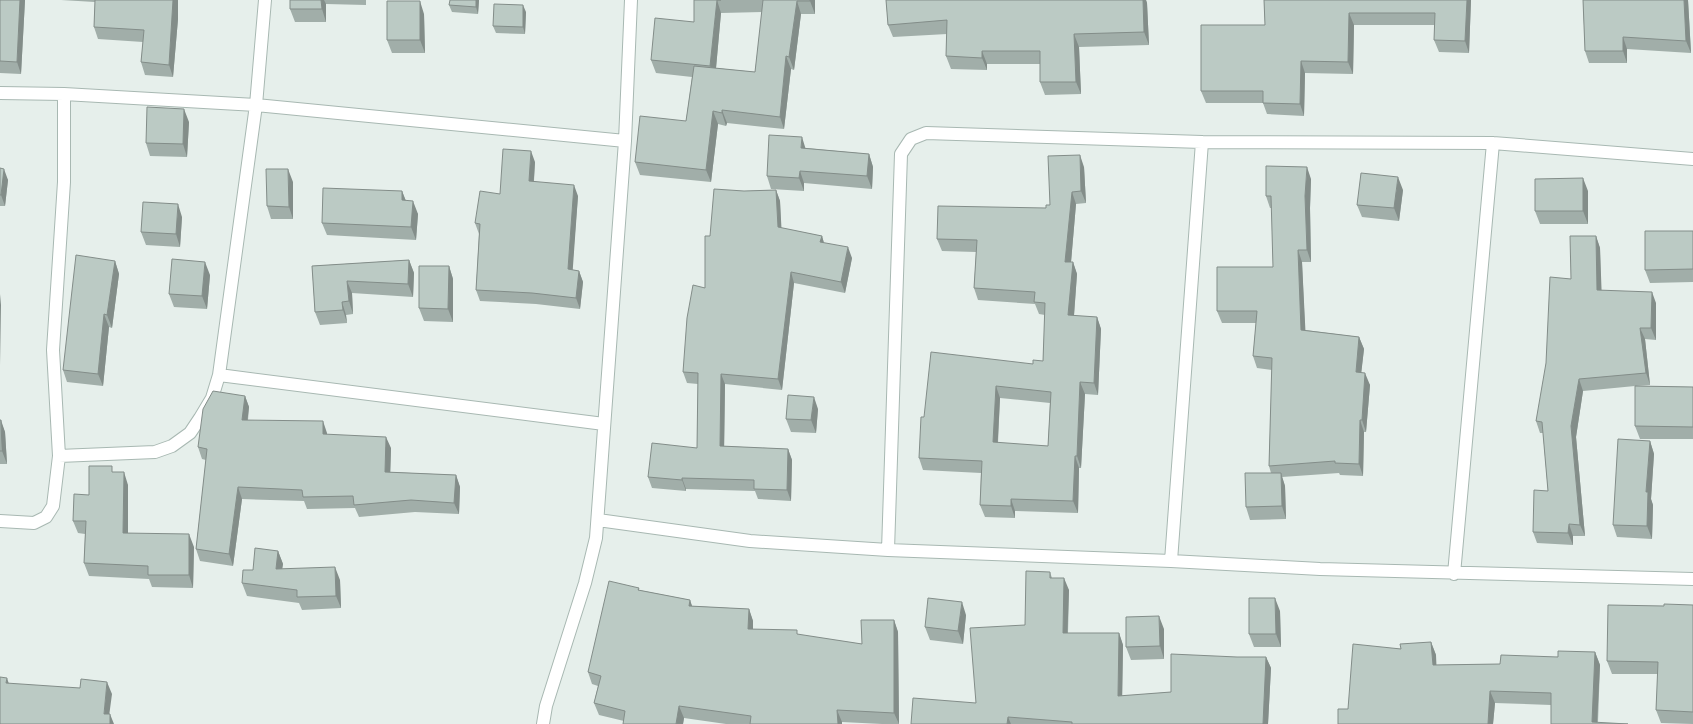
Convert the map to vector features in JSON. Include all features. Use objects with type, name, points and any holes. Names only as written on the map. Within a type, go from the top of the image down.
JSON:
[{"type":"street","points":[[59,456],[155,452],[172,446],[190,433],[212,398],[219,375],[256,105],[265,0]]},
{"type":"street","points":[[543,724],[546,706],[585,583],[596,538],[625,141],[631,0]]},
{"type":"street","points":[[0,93],[64,94],[256,105],[625,141]]},
{"type":"street","points":[[0,521],[34,523],[46,517],[53,506],[59,456],[53,350],[64,182],[64,94]]},
{"type":"street","points":[[888,550],[901,154],[911,139],[926,133],[1202,142],[1493,143],[1693,160]]},
{"type":"street","points":[[1171,561],[1202,142]]},
{"type":"street","points":[[1454,574],[1493,143]]},
{"type":"street","points":[[219,375],[604,424]]},
{"type":"street","points":[[598,520],[750,541],[888,550],[1454,574],[1693,579]]},
{"type":"building","points":[[0,0],[20,0],[17,62],[0,61]]},
{"type":"building","points":[[95,0],[173,0],[169,65],[141,62],[144,30],[94,27]]},
{"type":"building","points":[[290,0],[321,0],[322,9],[290,9]]},
{"type":"building","points":[[450,0],[476,0],[476,7],[449,5]]},
{"type":"building","points":[[694,0],[717,0],[710,66],[651,60],[655,18],[694,22]]},
{"type":"building","points":[[763,0],[810,0],[797,1],[789,57],[786,56],[780,117],[722,110],[722,113],[713,111],[706,170],[635,162],[640,116],[686,121],[694,66],[755,72]]},
{"type":"building","points":[[886,0],[1143,0],[1144,32],[1074,34],[1076,82],[1040,82],[1040,51],[982,51],[982,58],[946,56],[947,20],[888,25]]},
{"type":"building","points":[[1264,0],[1467,0],[1465,41],[1434,40],[1435,13],[1349,13],[1348,62],[1301,61],[1300,104],[1263,103],[1263,91],[1201,91],[1201,25],[1265,25]]},
{"type":"building","points":[[1583,0],[1684,0],[1686,41],[1623,37],[1623,51],[1585,51]]},
{"type":"building","points":[[387,1],[420,1],[420,40],[387,40]]},
{"type":"building","points":[[494,4],[523,5],[523,27],[493,26]]},
{"type":"building","points":[[147,107],[184,109],[183,144],[146,143]]},
{"type":"building","points":[[769,135],[802,137],[801,148],[869,154],[867,176],[800,171],[799,178],[767,176]]},
{"type":"building","points":[[503,149],[531,151],[529,181],[574,185],[568,269],[579,271],[576,298],[532,293],[476,290],[480,224],[475,223],[480,191],[500,194]]},
{"type":"building","points":[[1080,155],[1081,191],[1072,192],[1065,262],[1073,262],[1068,315],[1097,317],[1094,383],[1080,382],[1077,456],[1075,456],[1073,501],[1011,499],[1011,506],[980,505],[982,461],[919,458],[921,417],[924,417],[931,352],[1033,364],[1033,360],[1043,361],[1045,303],[1034,302],[1035,292],[974,288],[977,240],[937,239],[938,206],[1046,208],[1046,205],[1050,205],[1048,156]],"holes":[[[996,386],[1051,392],[1048,446],[993,442]]]},
{"type":"building","points":[[1266,166],[1307,167],[1305,196],[1307,250],[1298,250],[1301,330],[1359,337],[1356,372],[1365,373],[1362,420],[1360,420],[1359,464],[1335,463],[1335,461],[1269,466],[1272,358],[1253,356],[1257,311],[1217,311],[1217,267],[1273,267],[1271,196],[1266,196]]},
{"type":"building","points":[[0,168],[4,169],[1,195],[0,195]]},
{"type":"building","points":[[266,169],[288,169],[289,207],[267,206]]},
{"type":"building","points":[[1361,173],[1398,177],[1394,208],[1357,205]]},
{"type":"building","points":[[1583,178],[1583,211],[1535,211],[1535,179]]},
{"type":"building","points":[[323,188],[402,191],[402,200],[413,201],[411,227],[322,223]]},
{"type":"building","points":[[714,189],[744,191],[776,190],[778,227],[822,236],[820,242],[848,247],[841,282],[791,272],[778,379],[721,374],[720,446],[788,449],[787,490],[754,489],[754,480],[682,478],[682,480],[648,477],[652,443],[697,448],[698,373],[683,372],[687,318],[693,285],[705,288],[705,236],[710,236]]},
{"type":"building","points":[[143,202],[178,204],[176,234],[141,232]]},
{"type":"building","points":[[1645,231],[1693,231],[1693,269],[1645,270]]},
{"type":"building","points":[[1570,236],[1596,236],[1597,290],[1652,292],[1651,328],[1640,328],[1646,373],[1579,379],[1571,426],[1580,525],[1569,524],[1568,533],[1533,532],[1534,490],[1548,491],[1542,422],[1536,421],[1546,363],[1550,277],[1571,279]]},
{"type":"building","points":[[76,255],[115,261],[107,315],[104,314],[98,374],[63,370]]},
{"type":"building","points":[[172,259],[205,262],[202,296],[169,294]]},
{"type":"building","points":[[409,260],[408,284],[347,281],[349,301],[342,302],[343,310],[315,312],[312,266]]},
{"type":"building","points":[[419,266],[449,266],[448,309],[419,308]]},
{"type":"building","points":[[1635,386],[1693,387],[1693,427],[1635,426]]},
{"type":"building","points":[[213,391],[245,396],[242,420],[323,421],[323,434],[386,437],[385,472],[456,475],[454,503],[411,500],[354,505],[353,496],[303,497],[302,490],[238,487],[229,554],[196,549],[207,449],[198,447],[203,409]]},
{"type":"building","points":[[788,395],[814,397],[811,420],[786,419]]},
{"type":"building","points":[[1,420],[2,451],[0,451]]},
{"type":"building","points":[[1618,439],[1650,441],[1646,492],[1648,492],[1647,526],[1613,525]]},
{"type":"building","points":[[89,466],[112,466],[112,472],[124,472],[123,533],[189,534],[189,575],[148,575],[148,566],[84,563],[86,521],[73,521],[74,494],[89,495]]},
{"type":"building","points":[[1245,473],[1281,473],[1282,506],[1246,507]]},
{"type":"building","points":[[255,548],[278,551],[276,569],[335,567],[336,596],[297,597],[297,590],[242,583],[243,570],[253,570]]},
{"type":"building","points":[[1026,571],[1050,572],[1050,578],[1064,578],[1063,633],[1119,633],[1118,696],[1171,692],[1171,654],[1266,657],[1263,724],[1072,724],[1072,722],[1008,717],[1007,724],[911,724],[913,698],[976,703],[970,628],[1025,625]]},
{"type":"building","points":[[609,581],[639,588],[638,590],[690,600],[689,606],[749,609],[748,629],[797,630],[797,634],[862,644],[861,620],[894,620],[894,713],[837,710],[838,724],[750,724],[751,716],[679,706],[676,724],[623,724],[625,711],[594,703],[601,676],[588,672]]},
{"type":"building","points":[[928,598],[962,602],[958,631],[925,627]]},
{"type":"building","points":[[1249,598],[1275,598],[1276,634],[1249,634]]},
{"type":"building","points":[[1664,604],[1693,605],[1693,712],[1656,710],[1658,662],[1607,661],[1608,605],[1664,606]]},
{"type":"building","points":[[1159,616],[1160,646],[1126,647],[1126,617]]},
{"type":"building","points":[[1431,642],[1433,665],[1500,664],[1501,655],[1558,657],[1558,651],[1595,652],[1592,722],[1628,724],[1551,724],[1551,693],[1490,691],[1488,724],[1338,724],[1338,709],[1348,709],[1353,644],[1401,649],[1400,644]]},
{"type":"building","points":[[0,677],[7,678],[6,683],[80,688],[81,679],[107,682],[104,714],[110,714],[110,724],[0,724]]}]
